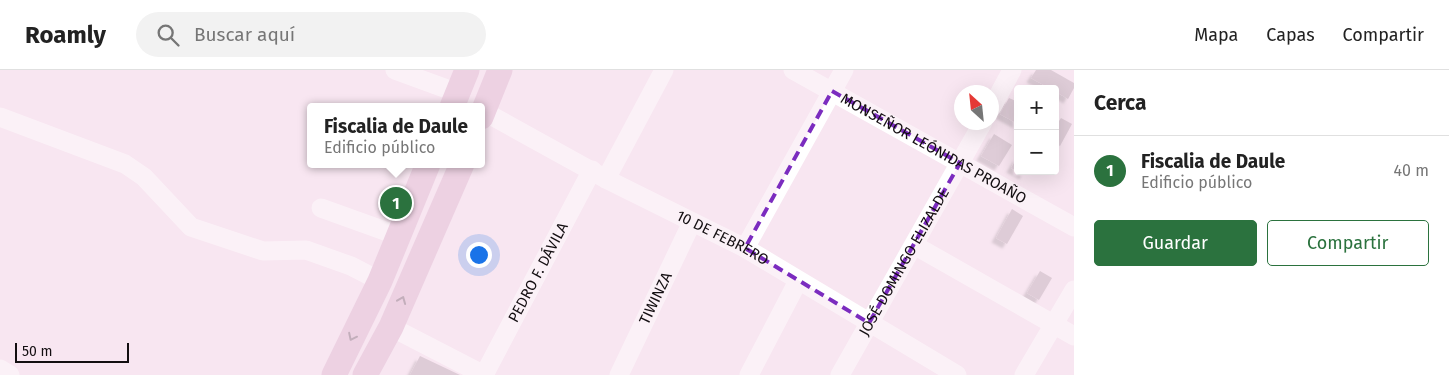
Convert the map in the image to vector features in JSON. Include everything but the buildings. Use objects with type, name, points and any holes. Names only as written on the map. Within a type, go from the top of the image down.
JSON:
[{"type":"main road","points":[[455,100],[466,70]]},
{"type":"main road","points":[[485,107],[500,70]]},
{"type":"main road","points":[[334,375],[380,281],[426,168]]},
{"type":"main road","points":[[365,375],[391,327],[460,168]]},
{"type":"street","points":[[396,70],[455,100]]},
{"type":"street","name":"PEDRO F. DÁVILA","points":[[484,375],[599,174],[664,70]]},
{"type":"street","name":"MONSEÑOR LEÓNIDAS PROAÑO","points":[[793,70],[1074,227]]},
{"type":"street","points":[[745,248],[844,70]]},
{"type":"street","points":[[999,94],[1012,70]]},
{"type":"street","name":"10 DE FEBRERO","points":[[485,116],[745,248],[957,375]]},
{"type":"street","points":[[0,117],[125,164],[144,177],[191,227],[263,252],[306,250],[323,255],[380,281]]},
{"type":"street","name":"JOSÉ DOMINGO ELIZALDE","points":[[840,375],[979,130]]},
{"type":"street","points":[[321,208],[399,236]]},
{"type":"street","name":"TIWINZA","points":[[619,375],[692,222]]},
{"type":"street","points":[[914,245],[1074,336]]},
{"type":"street","points":[[749,375],[798,281]]},
{"type":"street","points":[[1024,375],[1074,290]]},
{"type":"street","points":[[391,327],[484,375]]},
{"type":"street","points":[[0,369],[10,375]]},
{"type":"highlighted area","points":[[832,91],[960,163],[869,323],[745,248]]},
{"type":"place","name":"Fiscalia de Daule","points":[[396,203]]}]
